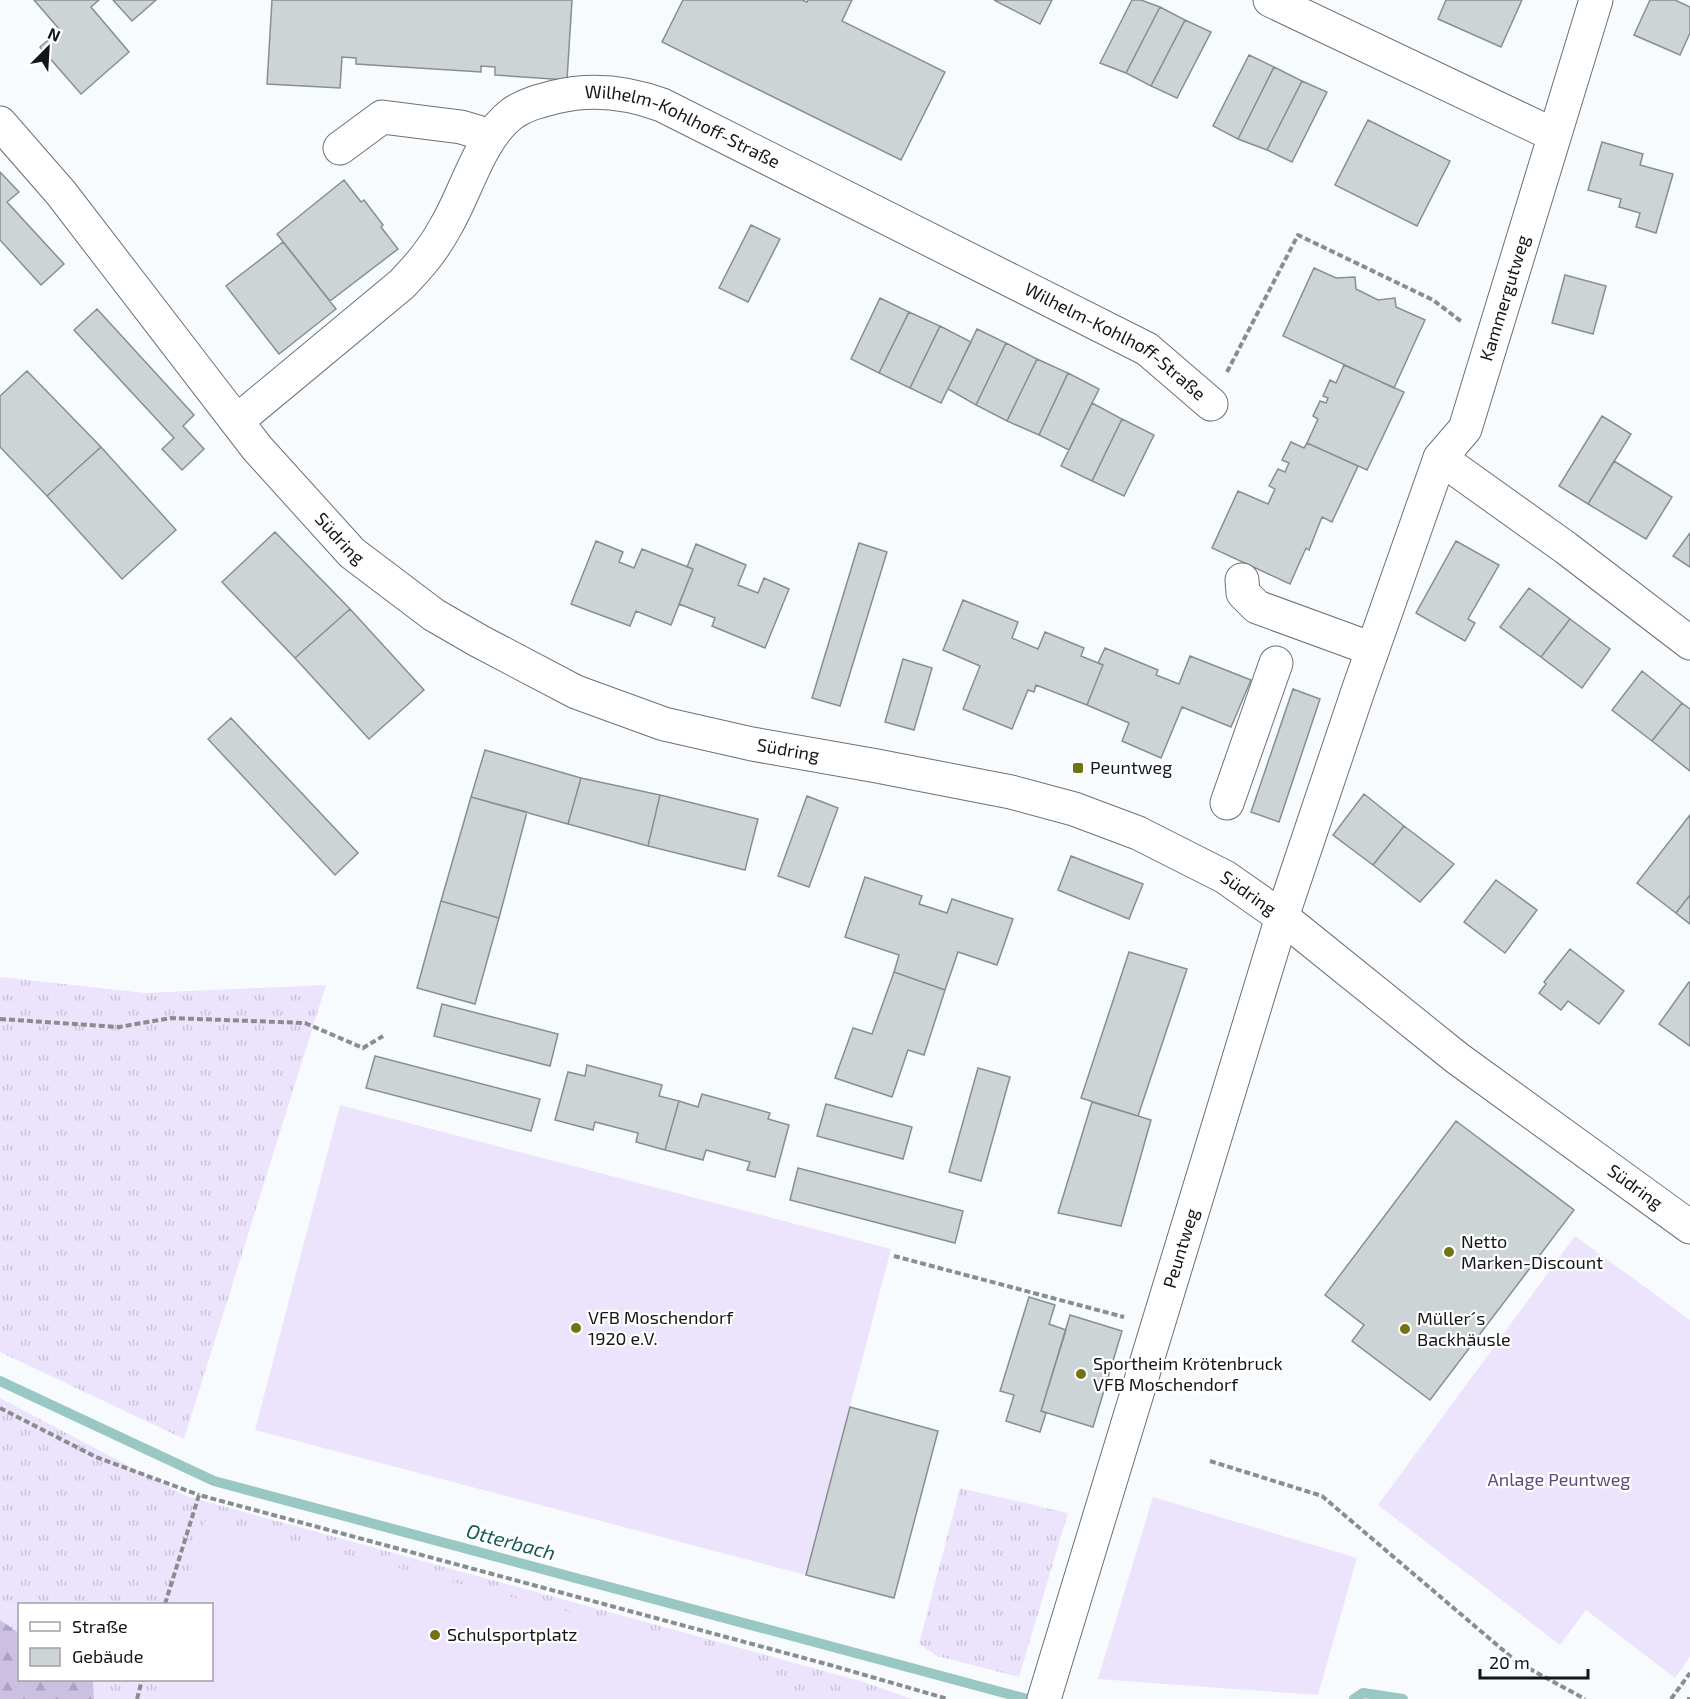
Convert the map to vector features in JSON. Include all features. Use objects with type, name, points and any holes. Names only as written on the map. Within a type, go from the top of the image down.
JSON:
[{"type":"street","points":[[1270,0],[1554,135]]},
{"type":"street","name":"Kammergutweg","points":[[1440,458],[1465,429],[1596,0]]},
{"type":"street","name":"Wilhelm-Kohlhoff-Straße","points":[[237,421],[402,284],[424,261],[447,226],[491,136],[512,114],[531,103],[574,92],[637,96],[662,105],[1147,349],[1211,404]]},
{"type":"street","points":[[340,148],[382,117],[461,127],[491,136]]},
{"type":"street","name":"Südring","points":[[0,123],[61,193],[257,448],[352,553],[434,615],[576,692],[664,724],[752,744],[1011,792],[1074,809],[1138,832],[1225,877],[1282,917],[1457,1058],[1690,1227]]},
{"type":"street","points":[[1440,458],[1566,548],[1690,643]]},
{"type":"street","name":"Peuntweg","points":[[1045,1697],[1282,917],[1372,649],[1440,458]]},
{"type":"street","points":[[1242,580],[1243,593],[1257,607],[1372,649]]},
{"type":"street","points":[[1227,803],[1276,663]]},
{"type":"path","points":[[1211,404],[1298,235],[1433,300],[1491,344]]},
{"type":"path","points":[[0,1019],[119,1027],[171,1018],[305,1023],[363,1048],[383,1036]]},
{"type":"path","points":[[894,1256],[1157,1325]]},
{"type":"path","points":[[0,1408],[96,1457],[199,1495],[948,1699]]},
{"type":"path","points":[[1209,1461],[1322,1496],[1517,1662],[1585,1699]]},
{"type":"path","points":[[166,1603],[199,1495]]},
{"type":"path","points":[[1671,1699],[1690,1673]]},
{"type":"path","points":[[136,1699],[142,1681]]},
{"type":"green space","points":[[0,977],[145,993],[326,985],[184,1439],[0,1352]]},
{"type":"green space","name":"VFB Moschendorf 1920 e.V.","points":[[340,1105],[891,1249],[806,1575],[255,1430]]},
{"type":"green space","name":"Anlage Peuntweg","points":[[1575,1236],[1690,1320],[1690,1657],[1675,1678],[1586,1610],[1560,1645],[1378,1505]]},
{"type":"green space","name":"Schulsportplatz","points":[[0,1398],[186,1496],[864,1682],[912,1699],[94,1699],[93,1681],[213,1681],[213,1603],[18,1603],[18,1632],[0,1620]]},
{"type":"green space","points":[[960,1488],[1068,1513],[1019,1677],[937,1656],[919,1644]]},
{"type":"green space","points":[[1153,1497],[1357,1558],[1318,1695],[1098,1679]]},
{"type":"green space","name":"Schulsportplatz","points":[[206,1519],[777,1665],[768,1699],[153,1699],[158,1681],[213,1681],[213,1603],[180,1603]]},
{"type":"green space","points":[[0,1620],[18,1632],[18,1681],[93,1681],[94,1699],[0,1699]]},
{"type":"building","points":[[34,0],[99,0],[91,7],[129,52],[81,94],[40,47],[60,30]]},
{"type":"building","points":[[113,0],[156,0],[132,21]]},
{"type":"building","points":[[272,0],[572,0],[567,80],[495,75],[495,67],[481,66],[481,72],[356,64],[356,58],[342,57],[340,88],[267,84]]},
{"type":"building","points":[[683,0],[802,0],[807,2],[808,0],[852,0],[842,21],[945,72],[901,160],[662,42]]},
{"type":"building","points":[[994,0],[1052,0],[1040,24]]},
{"type":"building","points":[[1132,0],[1141,0],[1160,7],[1126,73],[1100,63]]},
{"type":"building","points":[[1446,0],[1522,0],[1501,47],[1438,19]]},
{"type":"building","points":[[1650,0],[1675,0],[1690,7],[1690,33],[1680,55],[1634,35]]},
{"type":"building","points":[[1160,7],[1185,20],[1151,86],[1126,73]]},
{"type":"building","points":[[1185,20],[1211,32],[1177,98],[1151,86]]},
{"type":"building","points":[[1249,55],[1274,67],[1238,139],[1213,126]]},
{"type":"building","points":[[1274,67],[1302,81],[1267,150],[1238,139]]},
{"type":"building","points":[[1302,81],[1327,92],[1292,162],[1267,150]]},
{"type":"building","points":[[1368,120],[1450,161],[1417,226],[1335,185]]},
{"type":"building","points":[[1602,142],[1643,154],[1640,165],[1673,174],[1656,233],[1636,227],[1640,213],[1619,207],[1621,199],[1588,190]]},
{"type":"building","points":[[0,172],[19,192],[7,202],[64,264],[41,285],[0,240]]},
{"type":"building","points":[[344,180],[361,202],[364,200],[398,249],[330,301],[277,234]]},
{"type":"building","points":[[751,225],[780,239],[748,302],[719,288]]},
{"type":"building","points":[[283,242],[336,309],[279,354],[226,286]]},
{"type":"building","points":[[1314,268],[1336,278],[1355,277],[1356,289],[1378,300],[1395,298],[1396,307],[1425,320],[1394,388],[1283,336]]},
{"type":"building","points":[[1565,275],[1606,286],[1593,334],[1552,323]]},
{"type":"building","points":[[880,298],[909,312],[879,373],[851,359]]},
{"type":"building","points":[[97,309],[194,415],[183,426],[204,449],[182,470],[162,449],[174,438],[74,330]]},
{"type":"building","points":[[909,312],[940,326],[910,388],[879,373]]},
{"type":"building","points":[[940,326],[971,342],[941,403],[910,388]]},
{"type":"building","points":[[977,329],[1006,343],[976,405],[948,389]]},
{"type":"building","points":[[1006,343],[1037,359],[1007,421],[976,405]]},
{"type":"building","points":[[1037,359],[1068,373],[1039,435],[1007,421]]},
{"type":"building","points":[[1344,365],[1404,392],[1367,470],[1307,443],[1318,419],[1313,416],[1320,401],[1326,403],[1328,398],[1323,396],[1330,380],[1336,383]]},
{"type":"building","points":[[27,371],[101,447],[47,496],[0,447],[0,396]]},
{"type":"building","points":[[1068,373],[1099,389],[1069,450],[1039,435]]},
{"type":"building","points":[[1092,403],[1122,419],[1092,481],[1061,466]]},
{"type":"building","points":[[1602,416],[1631,434],[1588,504],[1559,486]]},
{"type":"building","points":[[1122,419],[1154,435],[1124,496],[1092,481]]},
{"type":"building","points":[[1291,442],[1304,448],[1307,443],[1358,466],[1332,522],[1322,517],[1309,550],[1306,548],[1290,584],[1212,548],[1238,491],[1268,504],[1275,489],[1269,486],[1278,469],[1285,472],[1289,463],[1282,460]]},
{"type":"building","points":[[101,447],[176,530],[122,579],[47,496]]},
{"type":"building","points":[[1614,461],[1672,497],[1646,539],[1588,504]]},
{"type":"building","points":[[275,532],[350,609],[295,658],[222,582]]},
{"type":"building","points":[[1690,533],[1690,567],[1673,556]]},
{"type":"building","points":[[596,541],[623,552],[619,562],[634,568],[642,549],[693,569],[671,625],[636,611],[630,626],[571,604]]},
{"type":"building","points":[[1456,541],[1499,565],[1468,619],[1475,623],[1465,641],[1416,613]]},
{"type":"building","points":[[859,543],[887,552],[840,706],[812,698]]},
{"type":"building","points":[[696,544],[746,565],[738,585],[758,593],[764,578],[789,589],[765,648],[712,626],[715,618],[679,604],[693,569],[687,567]]},
{"type":"building","points":[[1529,588],[1570,619],[1541,657],[1500,627]]},
{"type":"building","points":[[963,600],[1018,622],[1012,638],[1038,649],[1045,632],[1084,648],[1081,656],[1103,665],[1087,705],[1036,685],[1034,692],[1028,690],[1012,729],[963,709],[980,666],[943,650]]},
{"type":"building","points":[[350,609],[424,690],[369,739],[295,658]]},
{"type":"building","points":[[1570,619],[1610,649],[1582,688],[1541,657]]},
{"type":"building","points":[[1105,648],[1158,670],[1156,675],[1179,684],[1190,656],[1251,680],[1231,727],[1182,707],[1161,758],[1122,741],[1129,723],[1087,705],[1103,665],[1098,663]]},
{"type":"building","points":[[903,659],[932,668],[914,730],[885,722]]},
{"type":"building","points":[[1642,671],[1682,703],[1652,741],[1612,710]]},
{"type":"building","points":[[1293,689],[1320,699],[1279,822],[1251,812]]},
{"type":"building","points":[[1682,703],[1690,709],[1690,771],[1652,741]]},
{"type":"building","points":[[231,718],[358,853],[335,875],[208,739]]},
{"type":"building","points":[[485,750],[581,778],[568,824],[471,797]]},
{"type":"building","points":[[581,778],[660,795],[648,846],[568,824]]},
{"type":"building","points":[[1364,794],[1404,826],[1373,865],[1333,835]]},
{"type":"building","points":[[660,795],[758,819],[745,870],[648,846]]},
{"type":"building","points":[[807,796],[838,808],[809,887],[778,876]]},
{"type":"building","points":[[471,797],[527,812],[499,918],[441,901]]},
{"type":"building","points":[[1690,815],[1690,895],[1676,913],[1637,883]]},
{"type":"building","points":[[1404,826],[1454,864],[1420,902],[1373,865]]},
{"type":"building","points":[[1071,856],[1143,884],[1129,919],[1058,890]]},
{"type":"building","points":[[865,877],[922,896],[919,904],[947,913],[952,899],[1013,919],[997,965],[958,952],[945,990],[894,972],[899,955],[845,937]]},
{"type":"building","points":[[1496,880],[1537,910],[1505,953],[1464,922]]},
{"type":"building","points":[[1690,895],[1690,924],[1676,913]]},
{"type":"building","points":[[441,901],[499,918],[475,1004],[417,988]]},
{"type":"building","points":[[1570,949],[1624,991],[1599,1024],[1568,1001],[1561,1010],[1539,993],[1546,984],[1544,982]]},
{"type":"building","points":[[1129,952],[1187,969],[1138,1116],[1081,1098]]},
{"type":"building","points":[[894,972],[945,990],[924,1055],[908,1050],[892,1097],[835,1078],[853,1028],[872,1034]]},
{"type":"building","points":[[1690,983],[1690,1046],[1659,1024]]},
{"type":"building","points":[[442,1004],[558,1034],[550,1066],[434,1036]]},
{"type":"building","points":[[375,1056],[540,1099],[531,1131],[366,1088]]},
{"type":"building","points":[[587,1065],[662,1085],[659,1096],[679,1101],[665,1150],[636,1142],[638,1133],[595,1122],[593,1130],[555,1120],[568,1072],[585,1076]]},
{"type":"building","points":[[978,1068],[1010,1077],[981,1181],[949,1172]]},
{"type":"building","points":[[702,1094],[770,1113],[768,1119],[789,1125],[775,1177],[747,1170],[750,1162],[706,1150],[703,1160],[665,1150],[679,1101],[698,1107]]},
{"type":"building","points":[[1092,1102],[1151,1120],[1121,1226],[1058,1213]]},
{"type":"building","points":[[826,1104],[912,1127],[903,1159],[817,1136]]},
{"type":"building","name":"Netto Marken-Discount","points":[[1456,1121],[1574,1210],[1430,1400],[1352,1341],[1364,1325],[1325,1295]]},
{"type":"building","points":[[798,1168],[963,1211],[955,1243],[790,1200]]},
{"type":"building","points":[[1029,1297],[1055,1305],[1049,1324],[1066,1330],[1041,1411],[1046,1413],[1040,1432],[1006,1421],[1014,1395],[1000,1391]]},
{"type":"building","points":[[1070,1315],[1122,1331],[1093,1427],[1041,1411]]},
{"type":"building","points":[[850,1407],[938,1431],[894,1598],[806,1575]]},
{"type":"waterway","name":"Otterbach","points":[[0,1381],[214,1481],[1027,1699]]},
{"type":"waterway","name":"Otterbach","points":[[1354,1699],[1363,1693],[1403,1699]]},
{"type":"place","name":"Peuntweg","points":[[1078,768]]},
{"type":"place","name":"Netto Marken-Discount","points":[[1449,1252]]},
{"type":"place","name":"VFB Moschendorf 1920 e.V.","points":[[576,1328]]},
{"type":"place","name":"Müller´s Backhäusle","points":[[1405,1329]]},
{"type":"place","name":"Sportheim Krötenbruck VFB Moschendorf","points":[[1081,1374]]},
{"type":"place","name":"Schulsportplatz","points":[[435,1635]]}]
